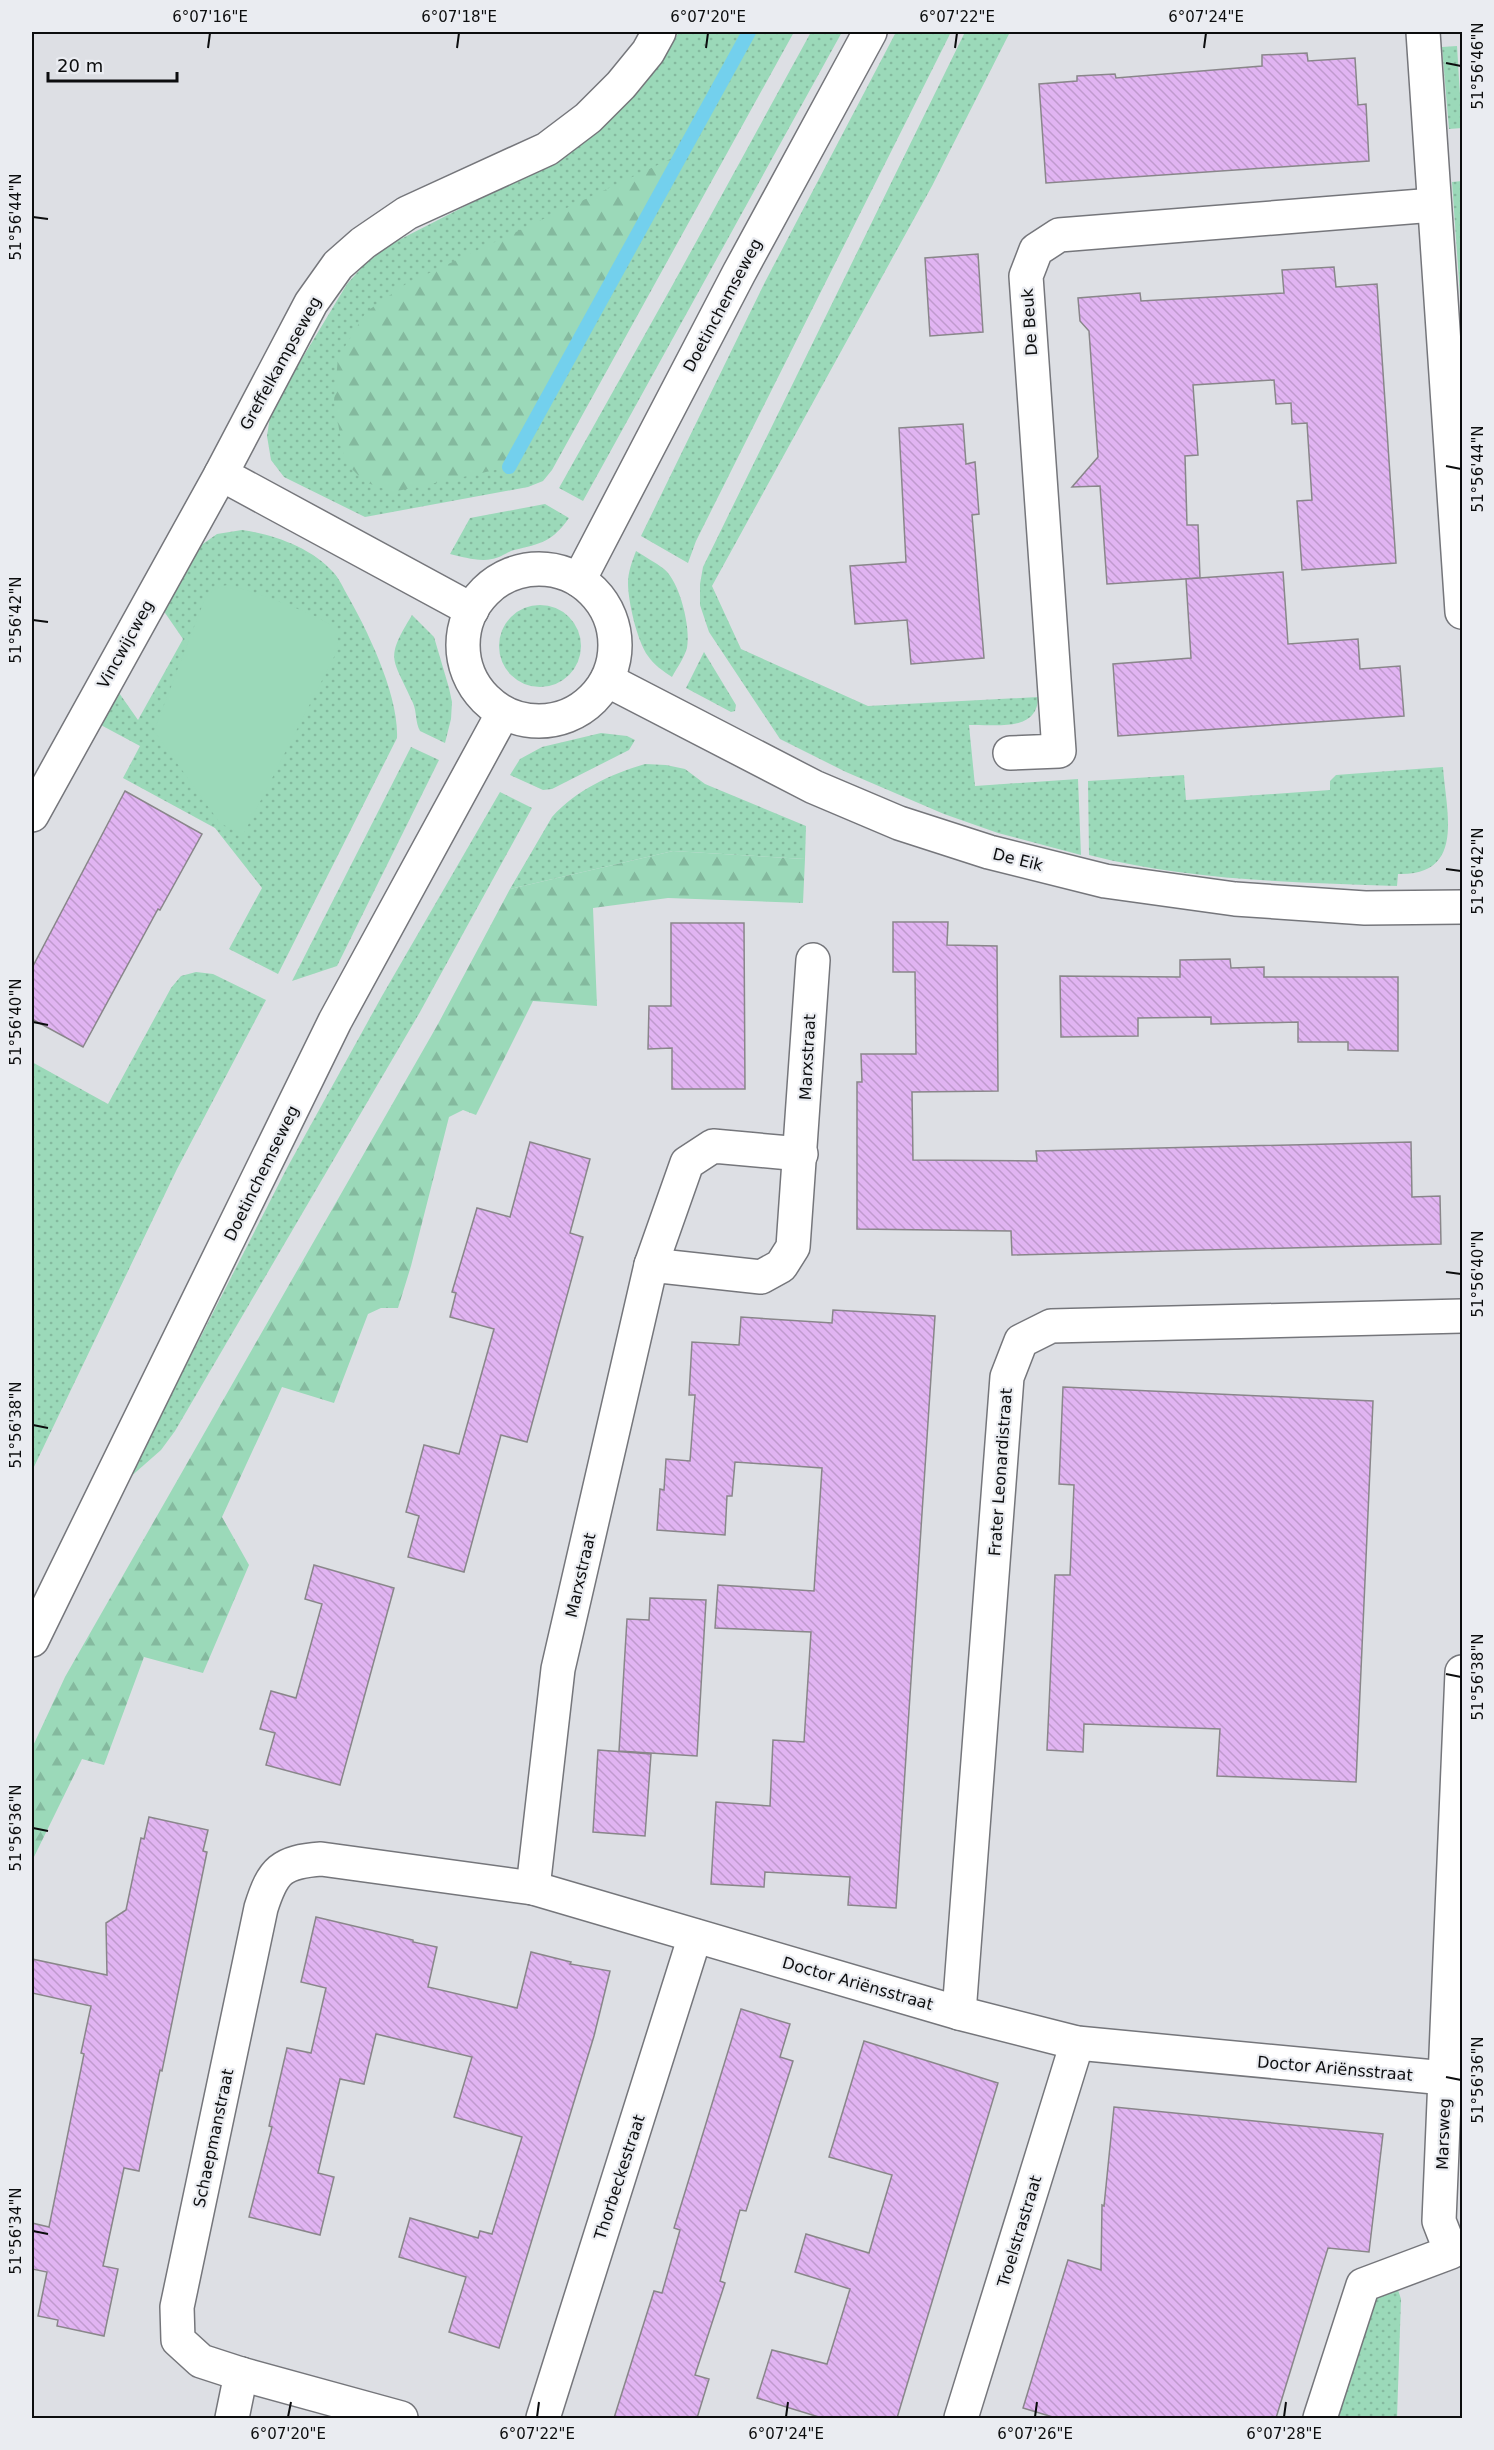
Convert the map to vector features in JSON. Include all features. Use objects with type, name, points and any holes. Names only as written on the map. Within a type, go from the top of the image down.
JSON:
[{"type":"street","name":"Greffelkampseweg","points":[[221,474],[311,303],[338,265],[363,243],[407,213],[548,149],[588,118],[621,85],[648,52],[660,32]]},
{"type":"street","name":"Doetinchemseweg","points":[[579,580],[739,273],[870,32]]},
{"type":"street","points":[[1424,32],[1462,612]]},
{"type":"street","name":"De Beuk","points":[[1010,753],[1059,750],[1026,276],[1036,250],[1059,235],[1434,206]]},
{"type":"street","points":[[221,474],[472,610]]},
{"type":"street","name":"Vincwijcweg","points":[[32,815],[221,474]]},
{"type":"street","points":[[539,568],[563,573],[579,580],[603,602],[613,623],[616,648],[612,672],[599,693],[579,711],[555,721],[528,722],[503,713],[482,697],[467,675],[462,648],[465,623],[476,601],[493,584],[514,573],[539,568]]},
{"type":"street","name":"De Eik","points":[[607,680],[814,787],[899,823],[989,852],[1105,881],[1235,899],[1365,908],[1462,907]]},
{"type":"street","name":"Doetinchemseweg","points":[[32,1640],[335,1021],[503,713]]},
{"type":"street","name":"Marxstraat","points":[[651,1265],[761,1277],[781,1266],[794,1247],[813,960]]},
{"type":"street","name":"Marxstraat","points":[[533,1888],[558,1669],[651,1265],[687,1163],[713,1146],[801,1154]]},
{"type":"street","name":"Frater Leonardistraat","points":[[959,2013],[1007,1377],[1021,1341],[1052,1326],[1462,1316]]},
{"type":"street","name":"Marsweg","points":[[1320,2418],[1363,2286],[1456,2255],[1439,2221],[1462,1672]]},
{"type":"street","name":"Doctor Ariënsstraat","points":[[279,1870],[298,1860],[321,1859],[533,1888],[959,2013],[1077,2043],[1445,2078]]},
{"type":"street","name":"Schaepmanstraat","points":[[279,1870],[267,1888],[261,1908],[177,2307],[178,2340],[201,2361],[400,2418]]},
{"type":"street","name":"Thorbeckestraat","points":[[543,2418],[695,1936]]},
{"type":"street","name":"Troelstrastraat","points":[[961,2418],[1077,2043]]},
{"type":"street","points":[[232,2418],[241,2374]]},
{"type":"green space","points":[[679,32],[794,32],[552,470],[543,481],[528,487],[365,517],[284,477],[271,460],[267,436],[271,410],[347,284],[364,265],[389,245],[569,153],[600,129],[641,89]]},
{"type":"green space","points":[[811,32],[842,32],[583,501],[559,488]]},
{"type":"green space","points":[[896,32],[951,32],[696,541],[688,563],[641,536],[765,282]]},
{"type":"green space","points":[[965,32],[1010,32],[932,186],[712,586],[741,649],[868,706],[1038,697],[1036,708],[1031,716],[1023,721],[1002,725],[969,725],[975,786],[1078,779],[1081,855],[998,833],[944,814],[846,772],[780,739],[709,632],[700,605],[703,567]]},
{"type":"green space","points":[[1457,46],[1462,128],[1449,129],[1442,47]]},
{"type":"green space","points":[[683,153],[509,467],[393,492],[365,482],[345,462],[334,401],[338,358],[366,312],[406,284]]},
{"type":"green space","points":[[1462,181],[1462,309],[1461,309],[1452,182]]},
{"type":"green space","points":[[545,504],[569,518],[552,537],[532,546],[487,560],[450,554],[470,518]]},
{"type":"green space","points":[[242,530],[279,539],[303,549],[324,563],[335,574],[363,624],[380,663],[393,702],[396,721],[397,738],[278,974],[229,949],[262,888],[215,828],[123,778],[140,746],[99,724],[117,690],[138,720],[183,639],[161,607],[200,546],[217,534]]},
{"type":"green space","points":[[636,551],[661,566],[670,575],[683,606],[688,639],[687,648],[672,677],[650,659],[637,631],[631,610],[628,591],[629,571]]},
{"type":"green space","points":[[229,585],[313,615],[334,629],[338,642],[336,653],[243,835],[220,823],[154,731],[204,601],[214,590]]},
{"type":"green space","points":[[540,605],[556,608],[569,617],[578,630],[581,646],[578,662],[569,675],[556,684],[540,687],[524,684],[511,675],[502,662],[499,646],[502,630],[511,617],[524,608]]},
{"type":"green space","points":[[412,615],[434,637],[449,688],[452,702],[451,719],[445,743],[420,731],[413,703],[394,659],[398,642]]},
{"type":"green space","points":[[704,652],[736,705],[735,711],[731,712],[686,688]]},
{"type":"green space","points":[[601,733],[627,736],[635,740],[629,750],[552,789],[543,790],[510,775],[520,759],[542,747]]},
{"type":"green space","points":[[411,747],[439,760],[337,966],[292,981]]},
{"type":"green space","points":[[645,764],[685,769],[705,784],[806,826],[805,859],[673,851],[510,889],[552,817],[561,807],[595,784]]},
{"type":"green space","points":[[1443,767],[1448,821],[1443,853],[1434,864],[1420,872],[1398,874],[1397,886],[1242,879],[1165,870],[1089,855],[1088,781],[1184,775],[1186,800],[1330,790],[1330,781],[1336,775]]},
{"type":"green space","points":[[500,792],[532,808],[420,1012],[175,1431],[161,1450],[128,1479],[287,1168],[382,996]]},
{"type":"green space","points":[[673,851],[805,859],[803,903],[668,898],[593,908],[597,1006],[533,1001],[476,1115],[463,1110],[449,1117],[398,1308],[381,1308],[368,1314],[334,1403],[282,1387],[222,1517],[249,1565],[203,1673],[144,1657],[104,1765],[82,1759],[32,1861],[32,1748],[65,1677],[438,1024],[510,889]]},
{"type":"green space","points":[[196,972],[213,974],[266,1000],[177,1169],[32,1471],[32,1062],[108,1104],[171,988],[181,976]]},
{"type":"green space","points":[[1393,2275],[1401,2299],[1397,2418],[1322,2418],[1363,2291]]},
{"type":"building","points":[[1307,53],[1308,61],[1355,58],[1358,105],[1366,104],[1369,161],[1046,183],[1039,84],[1077,81],[1077,76],[1115,74],[1116,78],[1262,66],[1262,55]]},
{"type":"building","points":[[978,254],[983,332],[930,336],[925,258]]},
{"type":"building","points":[[1334,267],[1336,287],[1377,284],[1396,563],[1302,570],[1297,501],[1312,500],[1307,423],[1292,424],[1291,403],[1276,404],[1274,380],[1193,385],[1198,455],[1185,456],[1187,525],[1198,525],[1200,578],[1107,584],[1100,486],[1072,487],[1098,457],[1089,331],[1080,321],[1078,298],[1140,293],[1141,301],[1284,293],[1282,270]]},
{"type":"building","points":[[963,424],[966,464],[975,462],[979,514],[972,515],[984,658],[911,664],[907,620],[855,624],[850,566],[906,562],[899,428]]},
{"type":"building","points":[[1283,572],[1288,644],[1358,639],[1360,669],[1400,666],[1404,716],[1118,736],[1113,664],[1191,658],[1186,579]]},
{"type":"building","points":[[125,791],[202,834],[160,910],[158,909],[83,1047],[32,1019],[32,968]]},
{"type":"building","points":[[893,922],[948,922],[947,945],[997,946],[998,1091],[912,1092],[913,1160],[1037,1161],[1036,1151],[1411,1142],[1412,1197],[1440,1196],[1441,1244],[1012,1255],[1011,1231],[857,1229],[857,1082],[862,1082],[861,1054],[916,1054],[915,972],[893,972]]},
{"type":"building","points":[[671,923],[744,923],[745,1089],[672,1089],[672,1048],[648,1049],[649,1006],[671,1006]]},
{"type":"building","points":[[1230,959],[1231,968],[1264,967],[1264,977],[1398,977],[1398,1051],[1348,1050],[1348,1042],[1298,1042],[1298,1022],[1211,1024],[1211,1017],[1138,1018],[1138,1036],[1061,1037],[1060,976],[1180,977],[1180,960]]},
{"type":"building","points":[[530,1142],[590,1159],[570,1233],[583,1237],[527,1442],[501,1435],[464,1572],[408,1557],[419,1516],[406,1512],[424,1445],[459,1454],[494,1329],[450,1317],[456,1293],[452,1292],[477,1208],[510,1217]]},
{"type":"building","points":[[833,1310],[935,1316],[896,1908],[848,1905],[850,1877],[765,1872],[764,1887],[711,1884],[716,1802],[770,1806],[773,1740],[804,1742],[811,1632],[715,1628],[718,1585],[814,1591],[822,1468],[735,1462],[732,1496],[727,1496],[725,1535],[657,1530],[660,1489],[664,1490],[666,1459],[690,1461],[695,1395],[689,1395],[692,1342],[739,1345],[741,1317],[832,1323]]},
{"type":"building","points":[[1063,1387],[1373,1401],[1356,1782],[1217,1776],[1220,1729],[1084,1724],[1083,1752],[1047,1750],[1055,1575],[1070,1575],[1074,1485],[1059,1484]]},
{"type":"building","points":[[314,1565],[394,1588],[340,1785],[266,1765],[275,1733],[260,1729],[271,1691],[296,1698],[322,1604],[305,1599]]},
{"type":"building","points":[[650,1598],[706,1600],[697,1756],[619,1751],[627,1619],[649,1620]]},
{"type":"building","points":[[598,1750],[651,1754],[645,1836],[593,1832]]},
{"type":"building","points":[[149,1817],[208,1830],[203,1851],[207,1852],[139,2171],[124,2168],[103,2266],[118,2269],[104,2336],[57,2326],[58,2320],[38,2316],[47,2272],[32,2269],[32,2223],[49,2227],[84,2054],[81,2053],[91,2006],[32,1993],[32,1959],[107,1975],[106,1923],[126,1910],[141,1838],[144,1839]]},
{"type":"building","points":[[316,1917],[437,1947],[428,1987],[517,2008],[531,1952],[571,1962],[570,1964],[610,1971],[594,2036],[499,2348],[449,2332],[466,2277],[399,2257],[410,2218],[478,2238],[480,2231],[492,2234],[522,2137],[454,2117],[472,2057],[376,2034],[364,2084],[340,2079],[318,2173],[334,2177],[320,2235],[249,2217],[272,2127],[269,2126],[287,2048],[311,2053],[326,1988],[301,1982]]},
{"type":"building","points":[[741,2009],[790,2024],[780,2057],[793,2061],[746,2211],[740,2210],[720,2281],[725,2283],[695,2375],[709,2379],[697,2418],[614,2418],[654,2291],[662,2293],[680,2230],[674,2228]]},
{"type":"building","points":[[864,2041],[998,2083],[897,2418],[822,2418],[757,2398],[772,2350],[827,2364],[850,2289],[795,2272],[806,2234],[869,2253],[892,2175],[829,2157]]},
{"type":"building","points":[[1114,2107],[1383,2134],[1369,2252],[1328,2248],[1276,2418],[1056,2418],[1023,2408],[1068,2260],[1101,2270],[1102,2205],[1104,2206]]},
{"type":"waterway","points":[[509,467],[749,32]]}]
